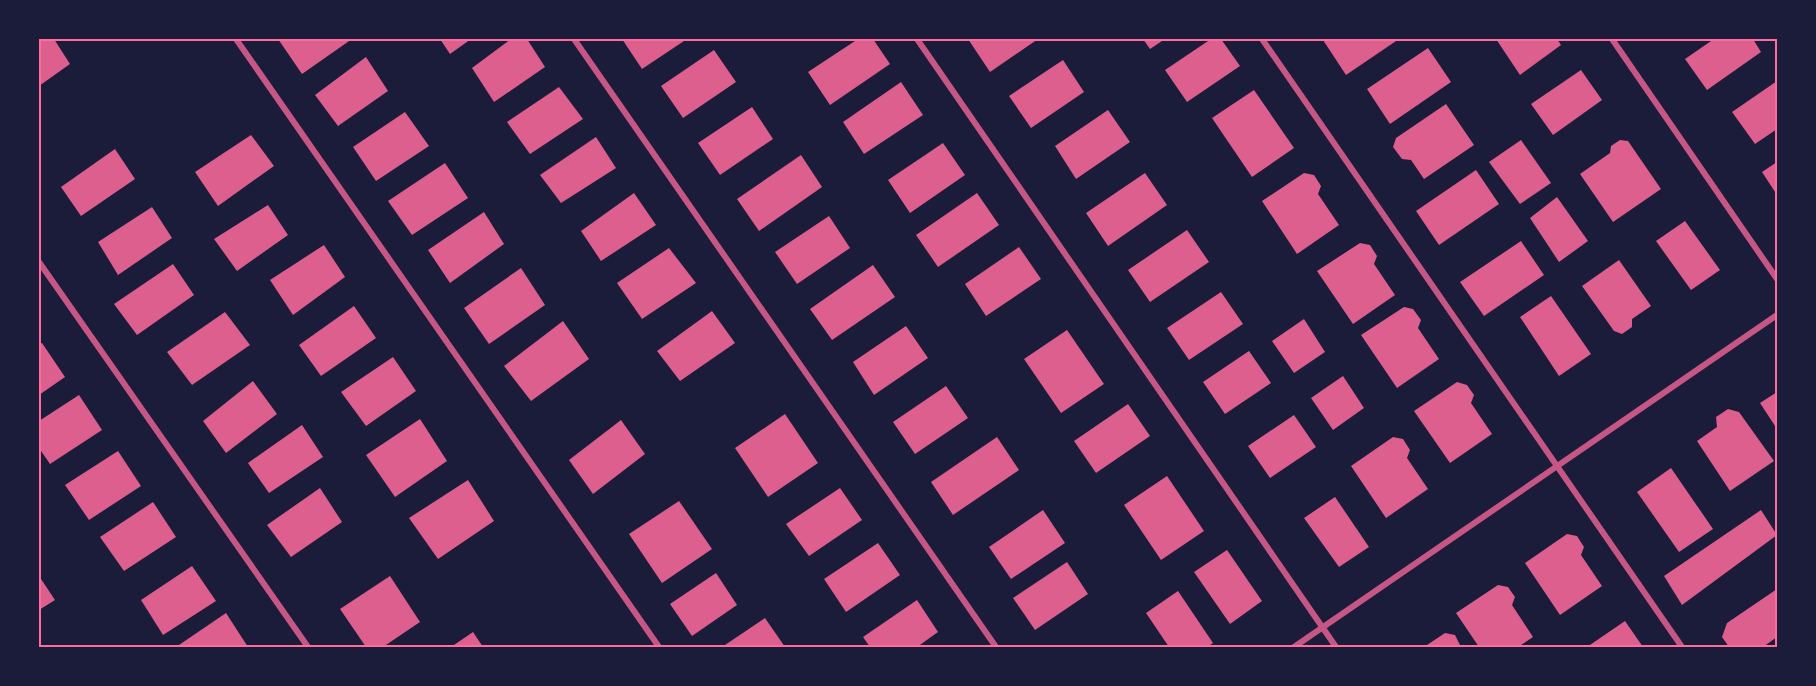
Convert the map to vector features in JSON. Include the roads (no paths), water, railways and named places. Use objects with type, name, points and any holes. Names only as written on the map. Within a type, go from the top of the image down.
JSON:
[{"type":"street","points":[[236,39],[659,647]]},
{"type":"street","points":[[574,39],[996,647]]},
{"type":"street","points":[[917,39],[1336,647]]},
{"type":"street","points":[[1262,39],[1682,647]]},
{"type":"street","points":[[1612,39],[1777,279]]},
{"type":"street","points":[[39,262],[308,647]]},
{"type":"street","points":[[1294,647],[1777,315]]}]
